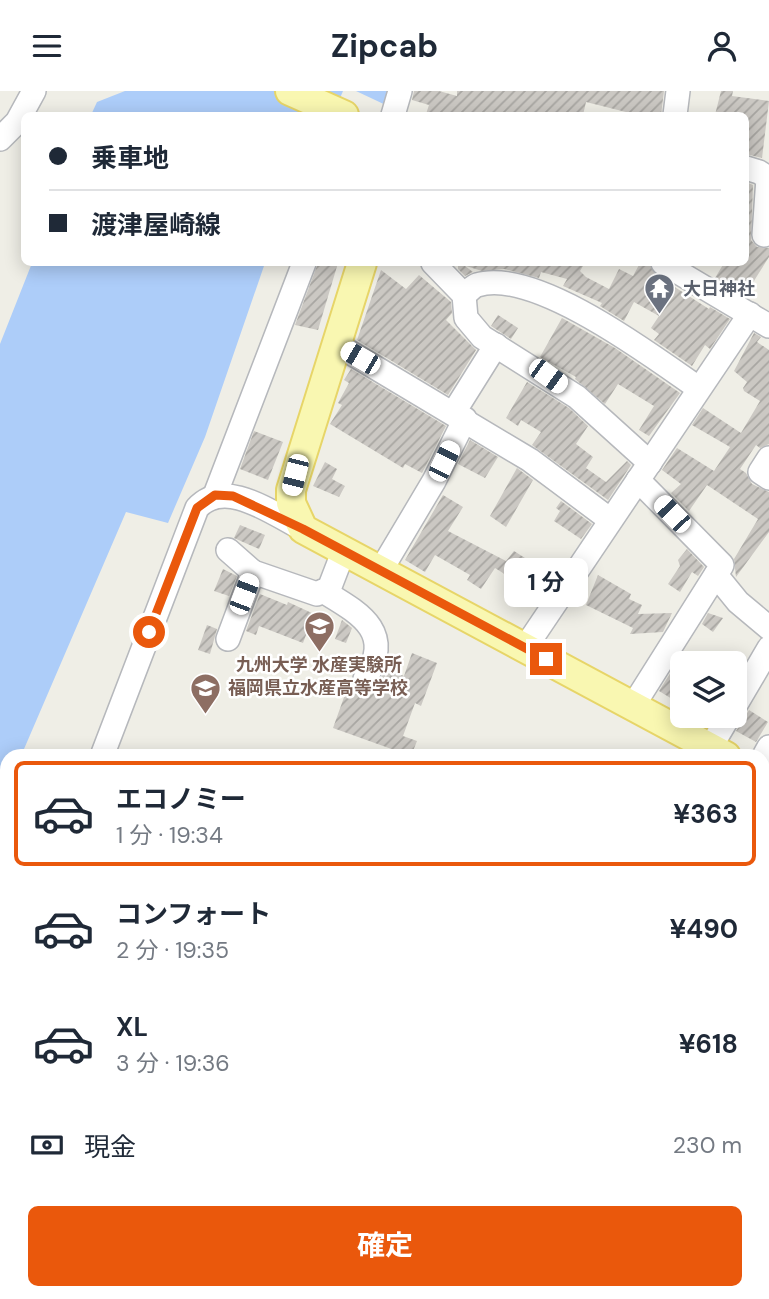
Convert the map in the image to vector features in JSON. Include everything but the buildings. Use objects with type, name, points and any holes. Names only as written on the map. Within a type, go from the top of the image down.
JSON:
[{"type":"main road","points":[[290,91],[338,112]]},
{"type":"main road","points":[[361,266],[291,490],[292,503],[303,529],[712,749]]},
{"type":"street","points":[[22,112],[34,91]]},
{"type":"street","points":[[394,112],[400,91]]},
{"type":"street","points":[[675,112],[678,91]]},
{"type":"street","points":[[0,139],[21,115]]},
{"type":"street","points":[[749,169],[759,171],[768,178],[760,234]]},
{"type":"street","points":[[105,749],[197,508],[215,495],[225,473],[303,266]]},
{"type":"street","points":[[436,266],[464,295],[466,318],[482,337],[577,397],[644,471],[722,565],[633,706]]},
{"type":"street","points":[[524,648],[698,388],[760,320],[668,266]]},
{"type":"street","points":[[464,295],[477,285],[503,285],[543,293],[625,337],[698,388]]},
{"type":"street","points":[[337,344],[530,460],[609,519]]},
{"type":"street","points":[[381,570],[434,481],[459,416],[496,345]]},
{"type":"street","points":[[769,458],[760,473],[769,478]]},
{"type":"street","points":[[215,495],[233,496],[303,529]]},
{"type":"street","points":[[228,550],[253,572],[307,593],[329,589],[344,550]]},
{"type":"street","points":[[228,639],[253,572]]},
{"type":"street","points":[[716,575],[738,602],[769,628]]},
{"type":"street","points":[[323,591],[359,613],[372,628],[376,646],[375,657],[365,679]]},
{"type":"street","points":[[747,686],[769,648]]},
{"type":"street","points":[[719,749],[725,728]]},
{"type":"water","points":[[125,91],[343,91],[334,112],[92,112],[97,102]]},
{"type":"water","points":[[356,91],[394,91],[390,107]]},
{"type":"water","points":[[31,266],[264,266],[205,437],[168,523],[126,512],[24,749],[0,749],[0,344]]},
{"type":"place","name":"大日神社","points":[[660,316]]},
{"type":"place","name":"九州大学 水産実験所","points":[[319,654]]},
{"type":"place","name":"福岡県立水産高等学校","points":[[205,715]]},
{"type":"route","points":[[149,632],[197,508],[205,499],[215,495],[233,496],[303,529],[546,659]]}]
